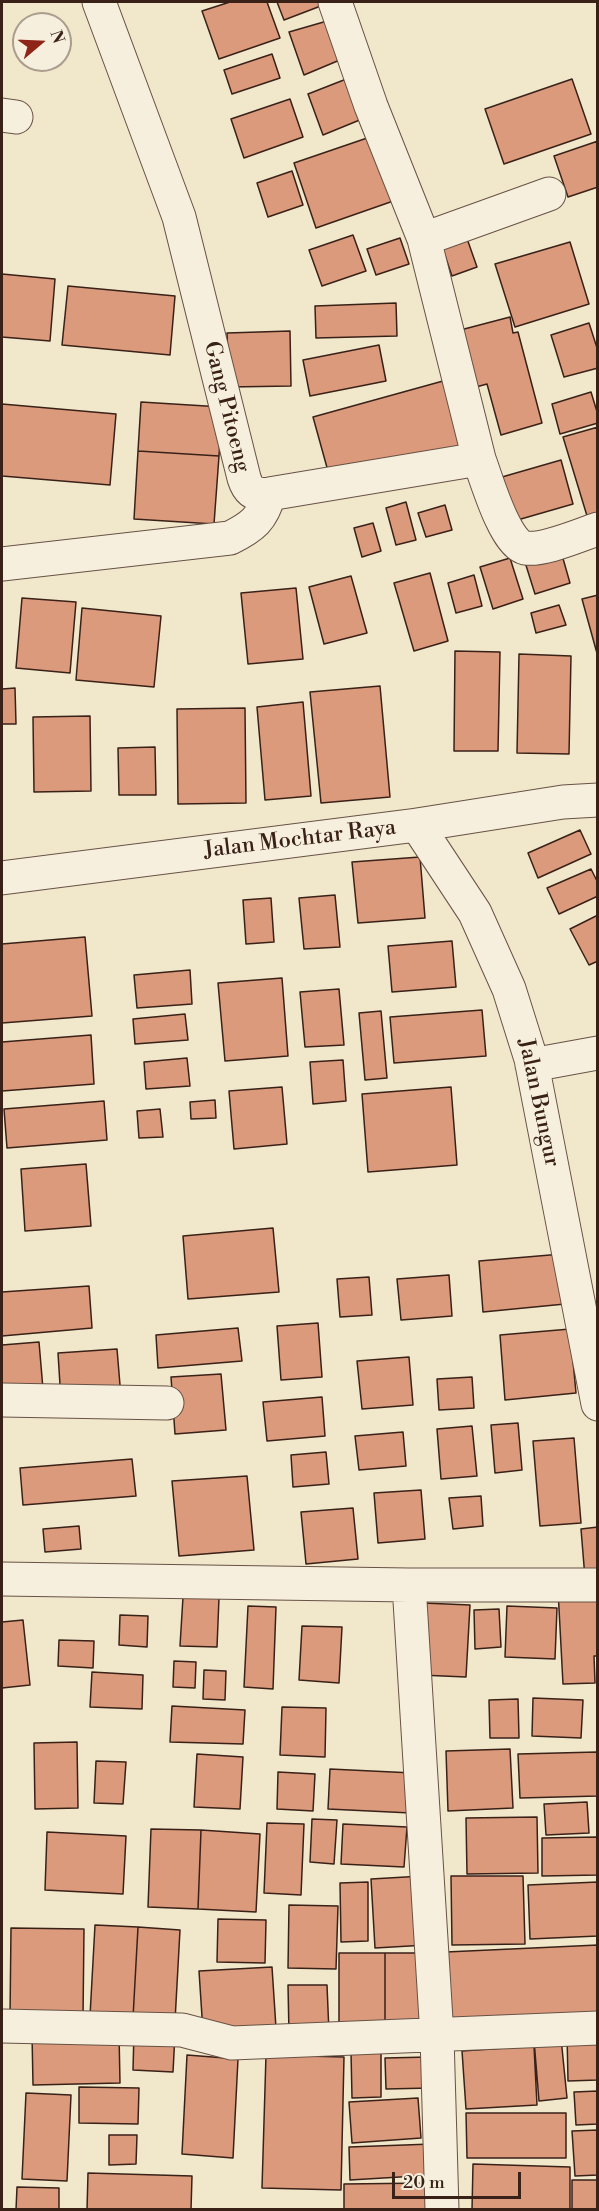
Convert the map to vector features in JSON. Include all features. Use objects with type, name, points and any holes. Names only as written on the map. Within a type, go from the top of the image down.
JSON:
[{"type":"street","name":"Gang Pitoeng","points":[[99,2],[179,217],[246,485],[255,494],[269,494],[479,459]]},
{"type":"street","points":[[334,2],[371,106],[424,239],[479,459],[505,526],[514,542],[523,548],[548,545],[597,529]]},
{"type":"street","points":[[424,239],[549,194]]},
{"type":"street","points":[[2,564],[230,538],[248,529],[257,520],[266,508],[269,494]]},
{"type":"street","name":"Jalan Mochtar Raya","points":[[2,878],[417,825],[563,802],[597,800]]},
{"type":"street","name":"Jalan Bungur","points":[[417,825],[475,913],[509,989],[532,1065],[597,1404]]},
{"type":"street","points":[[532,1065],[597,1053]]},
{"type":"street","points":[[2,1400],[168,1404]]},
{"type":"street","points":[[2,1579],[409,1585],[597,1585]]},
{"type":"street","points":[[409,1585],[437,2036],[442,2210]]},
{"type":"street","points":[[2,2026],[182,2030],[231,2043],[597,2028]]},
{"type":"building","points":[[230,2],[267,2],[280,38],[219,59],[202,11]]},
{"type":"building","points":[[277,2],[325,2],[326,4],[284,20]]},
{"type":"building","points":[[334,19],[347,57],[304,75],[289,32]]},
{"type":"building","points":[[272,54],[280,78],[232,94],[224,70]]},
{"type":"building","points":[[354,76],[367,117],[323,135],[308,94]]},
{"type":"building","points":[[572,79],[591,134],[504,164],[485,109]]},
{"type":"building","points":[[290,99],[303,137],[244,158],[231,119]]},
{"type":"building","points":[[373,136],[399,199],[316,228],[294,163]]},
{"type":"building","points":[[598,141],[598,187],[568,197],[554,156]]},
{"type":"building","points":[[292,171],[303,205],[268,217],[257,183]]},
{"type":"building","points":[[464,230],[477,267],[452,276],[439,238]]},
{"type":"building","points":[[353,235],[366,271],[322,286],[309,250]]},
{"type":"building","points":[[400,238],[409,264],[376,275],[367,249]]},
{"type":"building","points":[[570,242],[589,304],[515,327],[495,264]]},
{"type":"building","points":[[2,274],[55,279],[50,341],[2,337]]},
{"type":"building","points":[[68,286],[175,296],[170,355],[62,345]]},
{"type":"building","points":[[396,303],[397,336],[316,338],[315,306]]},
{"type":"building","points":[[510,317],[513,333],[518,332],[542,423],[501,435],[487,384],[465,390],[449,333]]},
{"type":"building","points":[[589,323],[598,351],[598,368],[564,377],[551,335]]},
{"type":"building","points":[[290,331],[291,386],[229,387],[227,333]]},
{"type":"building","points":[[379,345],[386,381],[310,396],[303,360]]},
{"type":"building","points":[[443,381],[461,446],[331,482],[313,417]]},
{"type":"building","points":[[591,392],[598,423],[560,434],[552,404]]},
{"type":"building","points":[[141,402],[222,407],[219,456],[138,451]]},
{"type":"building","points":[[2,404],[116,414],[110,485],[2,476]]},
{"type":"building","points":[[598,427],[598,527],[591,529],[563,437]]},
{"type":"building","points":[[138,451],[219,456],[214,524],[134,519]]},
{"type":"building","points":[[561,460],[573,504],[514,521],[502,477]]},
{"type":"building","points":[[406,502],[416,540],[396,545],[386,508]]},
{"type":"building","points":[[445,505],[452,530],[426,537],[418,513]]},
{"type":"building","points":[[373,523],[381,551],[362,557],[354,528]]},
{"type":"building","points":[[560,548],[570,583],[535,594],[524,559]]},
{"type":"building","points":[[510,558],[523,599],[493,609],[480,567]]},
{"type":"building","points":[[430,573],[448,641],[414,651],[394,583]]},
{"type":"building","points":[[474,575],[482,606],[456,613],[448,583]]},
{"type":"building","points":[[351,576],[367,633],[324,644],[309,587]]},
{"type":"building","points":[[296,588],[303,659],[248,664],[241,593]]},
{"type":"building","points":[[598,595],[598,657],[582,599]]},
{"type":"building","points":[[22,598],[76,602],[70,673],[16,668]]},
{"type":"building","points":[[559,605],[566,625],[536,633],[531,613]]},
{"type":"building","points":[[82,608],[161,616],[154,687],[76,680]]},
{"type":"building","points":[[455,651],[500,652],[498,751],[454,751]]},
{"type":"building","points":[[519,654],[571,656],[569,754],[517,753]]},
{"type":"building","points":[[380,686],[390,797],[321,803],[310,692]]},
{"type":"building","points":[[15,688],[16,724],[2,724],[2,689]]},
{"type":"building","points":[[303,702],[311,796],[265,800],[257,707]]},
{"type":"building","points":[[245,708],[246,803],[178,804],[177,709]]},
{"type":"building","points":[[90,716],[91,791],[34,792],[33,717]]},
{"type":"building","points":[[155,747],[156,795],[119,795],[118,748]]},
{"type":"building","points":[[580,830],[591,854],[538,878],[528,853]]},
{"type":"building","points":[[420,857],[425,918],[358,923],[352,862]]},
{"type":"building","points":[[591,869],[598,883],[598,896],[559,914],[547,888]]},
{"type":"building","points":[[335,895],[340,947],[304,949],[299,898]]},
{"type":"building","points":[[271,898],[274,942],[246,944],[243,900]]},
{"type":"building","points":[[598,915],[598,961],[589,965],[570,929]]},
{"type":"building","points":[[85,937],[92,1016],[2,1023],[2,944]]},
{"type":"building","points":[[452,941],[456,987],[392,992],[388,946]]},
{"type":"building","points":[[190,970],[192,1004],[137,1008],[134,975]]},
{"type":"building","points":[[282,978],[288,1056],[225,1061],[218,983]]},
{"type":"building","points":[[339,989],[344,1045],[305,1047],[300,992]]},
{"type":"building","points":[[482,1010],[486,1056],[394,1063],[390,1017]]},
{"type":"building","points":[[381,1011],[387,1078],[365,1080],[359,1013]]},
{"type":"building","points":[[185,1014],[188,1040],[135,1044],[133,1019]]},
{"type":"building","points":[[91,1035],[94,1084],[2,1091],[2,1042]]},
{"type":"building","points":[[187,1058],[190,1086],[146,1089],[144,1062]]},
{"type":"building","points":[[343,1060],[346,1101],[313,1104],[310,1062]]},
{"type":"building","points":[[282,1087],[287,1144],[234,1149],[229,1091]]},
{"type":"building","points":[[451,1087],[457,1165],[368,1172],[362,1094]]},
{"type":"building","points":[[215,1100],[216,1118],[191,1119],[190,1102]]},
{"type":"building","points":[[104,1101],[107,1140],[7,1148],[4,1109]]},
{"type":"building","points":[[160,1109],[163,1137],[139,1138],[137,1111]]},
{"type":"building","points":[[86,1164],[91,1226],[25,1231],[21,1169]]},
{"type":"building","points":[[273,1228],[279,1292],[188,1299],[183,1236]]},
{"type":"building","points":[[562,1254],[565,1304],[483,1312],[479,1261]]},
{"type":"building","points":[[449,1275],[452,1316],[401,1320],[397,1279]]},
{"type":"building","points":[[369,1277],[372,1315],[340,1317],[337,1279]]},
{"type":"building","points":[[89,1286],[92,1328],[2,1336],[2,1292]]},
{"type":"building","points":[[318,1323],[322,1377],[281,1380],[277,1326]]},
{"type":"building","points":[[238,1328],[242,1361],[158,1368],[156,1335]]},
{"type":"building","points":[[570,1329],[576,1393],[505,1400],[500,1335]]},
{"type":"building","points":[[39,1342],[43,1389],[2,1392],[2,1345]]},
{"type":"building","points":[[117,1349],[121,1397],[61,1401],[58,1353]]},
{"type":"building","points":[[409,1357],[413,1405],[362,1409],[357,1361]]},
{"type":"building","points":[[221,1374],[226,1430],[175,1434],[171,1377]]},
{"type":"building","points":[[472,1377],[474,1408],[439,1410],[437,1379]]},
{"type":"building","points":[[322,1397],[325,1436],[267,1441],[263,1402]]},
{"type":"building","points":[[518,1423],[522,1470],[495,1473],[491,1425]]},
{"type":"building","points":[[472,1426],[477,1476],[441,1479],[437,1429]]},
{"type":"building","points":[[403,1432],[406,1466],[359,1470],[355,1436]]},
{"type":"building","points":[[574,1438],[581,1523],[540,1526],[533,1441]]},
{"type":"building","points":[[326,1452],[329,1484],[293,1487],[291,1455]]},
{"type":"building","points":[[132,1459],[136,1496],[23,1505],[20,1468]]},
{"type":"building","points":[[247,1476],[254,1550],[179,1556],[172,1481]]},
{"type":"building","points":[[421,1490],[425,1539],[378,1543],[374,1493]]},
{"type":"building","points":[[481,1496],[483,1526],[453,1529],[449,1498]]},
{"type":"building","points":[[353,1508],[358,1559],[306,1564],[301,1512]]},
{"type":"building","points":[[79,1526],[81,1549],[45,1552],[43,1529]]},
{"type":"building","points":[[598,1527],[598,1577],[585,1578],[581,1529]]},
{"type":"building","points":[[558,1590],[598,1594],[598,1656],[594,1656],[595,1683],[563,1684]]},
{"type":"building","points":[[183,1597],[219,1598],[217,1647],[180,1646]]},
{"type":"building","points":[[423,1603],[470,1605],[466,1677],[420,1675]]},
{"type":"building","points":[[248,1606],[276,1607],[273,1689],[244,1687]]},
{"type":"building","points":[[507,1606],[557,1608],[555,1659],[505,1657]]},
{"type":"building","points":[[499,1609],[501,1647],[475,1649],[474,1610]]},
{"type":"building","points":[[120,1615],[148,1616],[147,1647],[119,1645]]},
{"type":"building","points":[[23,1620],[30,1685],[2,1688],[2,1622]]},
{"type":"building","points":[[302,1626],[342,1627],[339,1683],[299,1680]]},
{"type":"building","points":[[59,1640],[94,1641],[93,1668],[58,1666]]},
{"type":"building","points":[[174,1661],[196,1662],[195,1688],[173,1687]]},
{"type":"building","points":[[204,1670],[226,1671],[225,1700],[203,1699]]},
{"type":"building","points":[[92,1672],[143,1675],[142,1709],[90,1707]]},
{"type":"building","points":[[533,1698],[583,1700],[581,1738],[532,1736]]},
{"type":"building","points":[[518,1699],[519,1738],[490,1738],[489,1700]]},
{"type":"building","points":[[172,1706],[245,1710],[243,1744],[170,1742]]},
{"type":"building","points":[[282,1707],[326,1708],[325,1757],[280,1755]]},
{"type":"building","points":[[77,1742],[78,1808],[35,1809],[34,1743]]},
{"type":"building","points":[[510,1749],[513,1808],[448,1811],[446,1751]]},
{"type":"building","points":[[597,1752],[598,1796],[520,1798],[518,1754]]},
{"type":"building","points":[[197,1754],[243,1757],[240,1809],[194,1807]]},
{"type":"building","points":[[96,1761],[126,1762],[123,1804],[94,1803]]},
{"type":"building","points":[[330,1769],[413,1773],[411,1813],[328,1809]]},
{"type":"building","points":[[278,1772],[315,1774],[313,1811],[277,1809]]},
{"type":"building","points":[[587,1802],[589,1833],[546,1835],[544,1804]]},
{"type":"building","points":[[537,1817],[538,1873],[467,1874],[466,1818]]},
{"type":"building","points":[[312,1819],[337,1820],[334,1864],[310,1862]]},
{"type":"building","points":[[267,1823],[304,1824],[301,1895],[264,1893]]},
{"type":"building","points":[[343,1824],[407,1827],[404,1867],[341,1864]]},
{"type":"building","points":[[151,1829],[201,1830],[198,1909],[148,1907]]},
{"type":"building","points":[[201,1830],[260,1834],[256,1912],[198,1909]]},
{"type":"building","points":[[47,1832],[126,1836],[123,1894],[45,1890]]},
{"type":"building","points":[[598,1837],[598,1875],[542,1876],[542,1838]]},
{"type":"building","points":[[423,1876],[427,1945],[375,1948],[371,1879]]},
{"type":"building","points":[[451,1876],[523,1876],[525,1944],[452,1945]]},
{"type":"building","points":[[368,1882],[368,1941],[341,1942],[340,1883]]},
{"type":"building","points":[[598,1882],[598,1936],[530,1939],[528,1885]]},
{"type":"building","points":[[289,1905],[338,1906],[336,1969],[288,1968]]},
{"type":"building","points":[[218,1919],[266,1920],[265,1963],[217,1962]]},
{"type":"building","points":[[95,1925],[138,1927],[133,2018],[90,2016]]},
{"type":"building","points":[[138,1927],[180,1930],[175,2021],[133,2018]]},
{"type":"building","points":[[11,1928],[84,1929],[83,2018],[10,2017]]},
{"type":"building","points":[[598,1945],[598,2024],[449,2030],[446,1952]]},
{"type":"building","points":[[339,1953],[385,1953],[385,2030],[339,2030]]},
{"type":"building","points":[[385,1953],[430,1953],[430,2031],[385,2030]]},
{"type":"building","points":[[272,1967],[276,2028],[203,2032],[199,1971]]},
{"type":"building","points":[[288,1985],[327,1985],[329,2033],[289,2034]]},
{"type":"building","points":[[134,2032],[175,2034],[173,2072],[133,2070]]},
{"type":"building","points":[[119,2033],[120,2083],[33,2085],[32,2034]]},
{"type":"building","points":[[567,2033],[598,2033],[598,2080],[568,2081]]},
{"type":"building","points":[[561,2038],[567,2098],[539,2101],[534,2040]]},
{"type":"building","points":[[534,2046],[537,2105],[466,2109],[462,2051]]},
{"type":"building","points":[[381,2051],[381,2097],[352,2098],[351,2052]]},
{"type":"building","points":[[187,2055],[238,2059],[233,2158],[182,2154]]},
{"type":"building","points":[[266,2055],[344,2057],[341,2190],[262,2188]]},
{"type":"building","points":[[429,2057],[430,2088],[386,2089],[385,2058]]},
{"type":"building","points":[[79,2087],[139,2088],[138,2124],[79,2123]]},
{"type":"building","points":[[598,2091],[598,2124],[576,2125],[574,2092]]},
{"type":"building","points":[[26,2093],[71,2095],[67,2181],[22,2179]]},
{"type":"building","points":[[418,2098],[421,2138],[352,2143],[349,2102]]},
{"type":"building","points":[[466,2113],[566,2113],[566,2158],[467,2158]]},
{"type":"building","points":[[598,2130],[598,2175],[575,2176],[572,2131]]},
{"type":"building","points":[[109,2135],[137,2135],[136,2164],[109,2165]]},
{"type":"building","points":[[432,2144],[433,2175],[350,2180],[349,2147]]},
{"type":"building","points":[[473,2164],[570,2167],[570,2210],[472,2210]]},
{"type":"building","points":[[88,2173],[192,2176],[191,2210],[87,2210]]},
{"type":"building","points":[[572,2180],[598,2180],[598,2210],[572,2210]]},
{"type":"building","points":[[429,2183],[429,2210],[344,2210],[344,2184]]},
{"type":"building","points":[[17,2187],[59,2188],[59,2210],[16,2210]]}]
